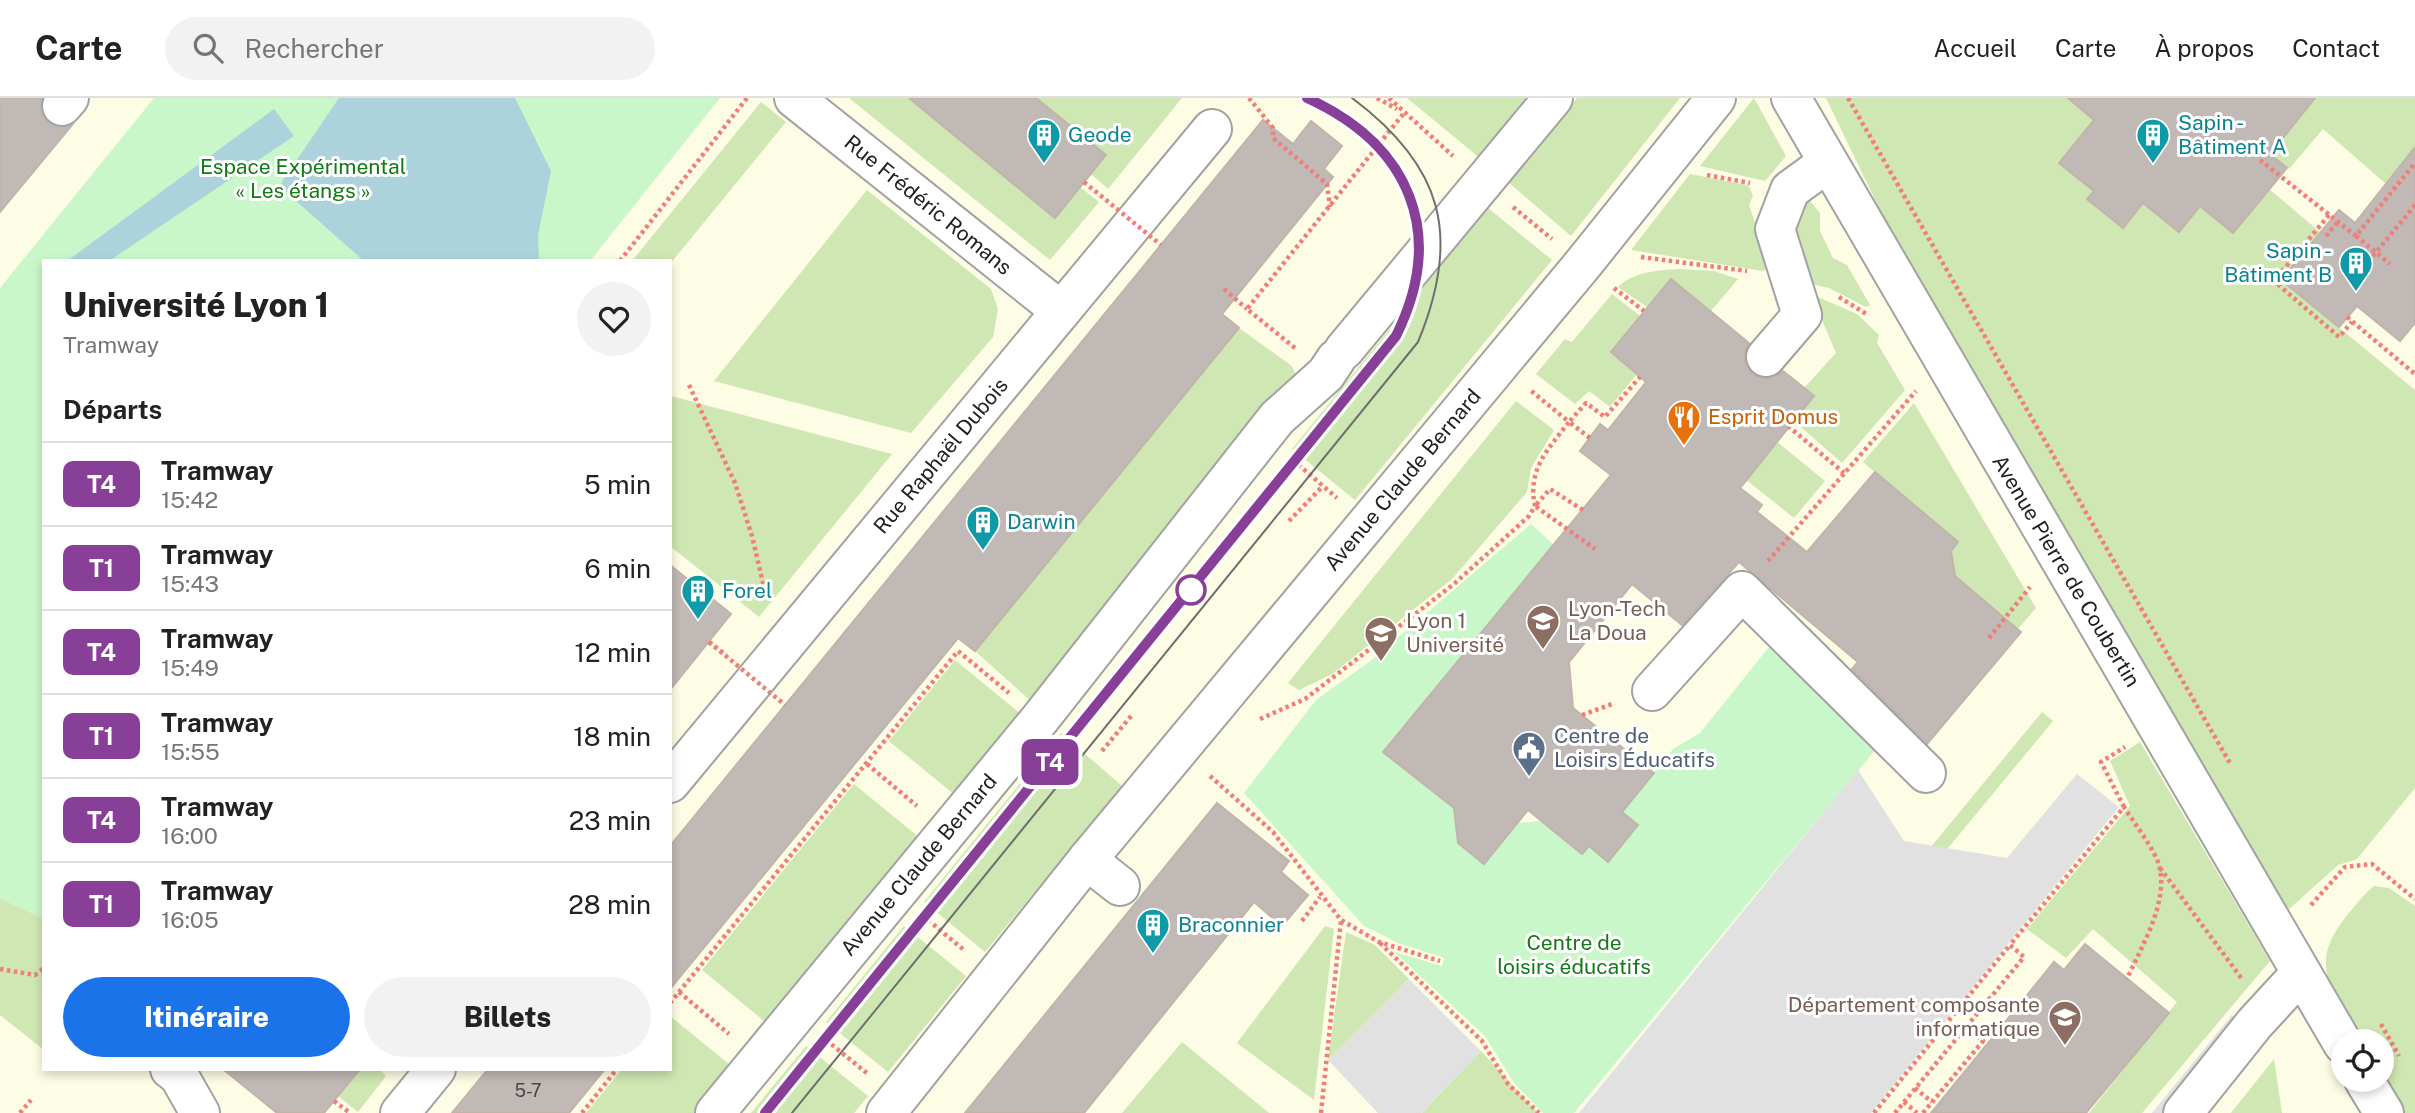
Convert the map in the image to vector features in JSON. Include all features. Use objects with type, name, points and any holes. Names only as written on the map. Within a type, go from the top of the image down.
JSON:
[{"type":"street","name":"Rue Frédéric Romans","points":[[794,98],[1061,311]]},
{"type":"street","name":"Avenue Claude Bernard","points":[[715,1113],[1040,719],[1277,418],[1335,361],[1553,98]]},
{"type":"street","name":"Avenue Claude Bernard","points":[[892,1106],[1087,860],[1716,98]]},
{"type":"street","name":"Avenue Pierre de Coubertin","points":[[1791,98],[2334,1029]]},
{"type":"street","name":"Rue Raphaël Dubois","points":[[672,781],[1212,129]]},
{"type":"street","points":[[1766,357],[1802,315],[1775,229],[1790,190],[1827,163]]},
{"type":"street","points":[[1652,691],[1742,591],[1926,773]]},
{"type":"street","points":[[1087,860],[1120,886]]},
{"type":"street","points":[[2183,1113],[2301,973]]},
{"type":"street","points":[[173,1071],[179,1076],[200,1113]]},
{"type":"street","points":[[400,1113],[434,1071]]},
{"type":"street","points":[[2371,1092],[2384,1113]]},
{"type":"path","points":[[622,259],[747,98]]},
{"type":"path","points":[[1249,98],[1273,128],[1273,138],[1327,184],[1330,208]]},
{"type":"path","points":[[1377,98],[1404,113]]},
{"type":"path","points":[[1389,98],[1404,113]]},
{"type":"path","points":[[1848,98],[2238,777]]},
{"type":"path","points":[[1247,309],[1404,113]]},
{"type":"path","points":[[2260,160],[2389,264]]},
{"type":"path","points":[[2356,236],[2415,163]]},
{"type":"path","points":[[1661,166],[1790,190]]},
{"type":"path","points":[[1084,182],[1161,245]]},
{"type":"path","points":[[2364,267],[2415,205]]},
{"type":"path","points":[[2329,215],[2274,281],[2339,337],[2352,322]]},
{"type":"path","points":[[2326,236],[2338,222]]},
{"type":"path","points":[[1613,288],[1644,311]]},
{"type":"path","points":[[1224,289],[1247,309],[1335,361]]},
{"type":"path","points":[[2347,317],[2415,374]]},
{"type":"path","points":[[1595,549],[1535,506],[1532,492],[1539,461],[1586,403],[1605,417],[1640,377]]},
{"type":"path","points":[[689,385],[735,484],[752,536],[770,614]]},
{"type":"path","points":[[1742,591],[1922,385]]},
{"type":"path","points":[[1529,390],[1590,438]]},
{"type":"path","points":[[1788,426],[1844,473]]},
{"type":"path","points":[[1288,457],[1367,523]]},
{"type":"path","points":[[1289,521],[1323,486]]},
{"type":"path","points":[[1248,724],[1305,699],[1454,584],[1529,516],[1550,489],[1583,510]]},
{"type":"path","points":[[1989,638],[2032,584]]},
{"type":"path","points":[[709,642],[785,705]]},
{"type":"path","points":[[672,1001],[958,651],[1040,719]]},
{"type":"path","points":[[1102,751],[1132,715]]},
{"type":"path","points":[[2125,747],[2101,762],[2124,807],[2160,867],[2248,987]]},
{"type":"path","points":[[867,764],[947,831]]},
{"type":"path","points":[[1209,775],[1273,832],[1320,897],[1341,920],[1379,942],[1440,961]]},
{"type":"path","points":[[1874,1113],[2124,807]]},
{"type":"path","points":[[2311,905],[2344,867],[2372,864],[2415,899]]},
{"type":"path","points":[[2127,979],[2156,912],[2161,887],[2160,867]]},
{"type":"path","points":[[895,894],[995,975]]},
{"type":"path","points":[[2306,895],[2317,914]]},
{"type":"path","points":[[1302,921],[1320,897]]},
{"type":"path","points":[[1321,1113],[1341,920]]},
{"type":"path","points":[[1379,942],[1482,1041],[1508,1084],[1539,1113]]},
{"type":"path","points":[[1895,1113],[2024,957],[2010,946]]},
{"type":"path","points":[[0,969],[35,975],[42,970]]},
{"type":"path","points":[[679,992],[759,1059]]},
{"type":"path","points":[[2376,1015],[2402,1061]]},
{"type":"path","points":[[1923,1113],[1983,1041],[1966,1027]]},
{"type":"path","points":[[817,1033],[892,1106]]},
{"type":"path","points":[[582,1113],[615,1071]]},
{"type":"path","points":[[1915,1088],[1932,1102]]},
{"type":"path","points":[[20,1113],[31,1100]]},
{"type":"path","points":[[334,1101],[350,1113]]},
{"type":"path","points":[[1904,1102],[1917,1113]]},
{"type":"shaded area","name":"Lyon 1 Université","points":[[0,98],[2415,98],[2415,1113],[0,1113]]},
{"type":"shaded area","points":[[1858,770],[1904,841],[2007,858],[2077,774],[2119,807],[1871,1113],[1579,1113]]},
{"type":"shaded area","points":[[1409,979],[1481,1051],[1422,1113],[1378,1113],[1328,1060]]},
{"type":"shaded area","points":[[2232,1015],[2243,1025],[2171,1113],[2152,1113]]},
{"type":"green space","name":"Espace Expérimental « Les étangs »","points":[[154,98],[720,98],[592,259],[42,259],[42,918],[0,898],[0,288]]},
{"type":"green space","points":[[849,98],[909,98],[1055,218],[1080,187],[1099,202],[1050,260]]},
{"type":"green space","points":[[1036,98],[1182,98],[1108,189],[1091,174],[1106,155]]},
{"type":"green space","points":[[1407,98],[1531,98],[1481,159]]},
{"type":"green space","points":[[1577,98],[1680,98],[1571,236],[1508,182]]},
{"type":"green space","points":[[1754,98],[1786,156],[1765,181],[1700,166]]},
{"type":"green space","points":[[1826,98],[2068,98],[2094,120],[2059,163],[2094,191],[2088,200],[2123,228],[2143,203],[2178,231],[2200,206],[2233,233],[2269,189],[2320,232],[2281,280],[2415,390],[2415,788],[2357,859],[2338,865],[2288,910],[1883,216]]},
{"type":"green space","points":[[2316,98],[2415,98],[2415,147],[2386,184],[2323,129],[2289,169],[2267,151],[2274,149]]},
{"type":"green space","points":[[761,102],[786,122],[672,262],[672,259],[634,259]]},
{"type":"green space","points":[[1690,174],[1748,185],[1753,195],[1749,205],[1770,267],[1763,271],[1631,250]]},
{"type":"green space","points":[[867,190],[991,289],[998,309],[993,337],[911,433],[714,381]]},
{"type":"green space","points":[[1809,200],[1820,213],[1820,231],[1833,258],[1847,265],[1870,305],[1866,307],[1829,288],[1807,283],[1788,227],[1793,207]]},
{"type":"green space","points":[[1488,208],[1552,260],[1355,500],[1292,449]]},
{"type":"green space","points":[[1679,269],[1714,271],[1738,279],[1711,311],[1671,279],[1647,307],[1618,287],[1638,275]]},
{"type":"green space","points":[[1612,294],[1640,316],[1611,352],[1637,374],[1610,407],[1589,391],[1575,404],[1536,374],[1565,339],[1572,342]]},
{"type":"green space","points":[[1811,294],[1857,314],[1879,335],[1877,343],[1905,390],[1842,463],[1793,420],[1804,388],[1836,353]]},
{"type":"green space","points":[[1239,328],[1292,366],[1297,378],[1032,702],[975,651]]},
{"type":"green space","points":[[672,396],[892,454],[759,617],[672,548]]},
{"type":"green space","points":[[1516,401],[1554,430],[1531,468],[1527,492],[1452,579],[1332,674],[1299,690],[1288,683]]},
{"type":"green space","points":[[1914,403],[2036,608],[2018,629],[1940,564],[1958,542],[1863,462]]},
{"type":"green space","points":[[1764,431],[1825,481],[1794,518],[1720,459]]},
{"type":"green space","name":"Centre de loisirs éducatifs","points":[[1531,524],[1554,545],[1383,751],[1454,808],[1458,843],[1483,864],[1517,823],[1541,821],[1581,854],[1589,846],[1608,862],[1638,825],[1622,812],[1673,749],[1700,733],[1769,647],[1881,743],[1574,1113],[1543,1113],[1514,1083],[1485,1036],[1394,952],[1442,966],[1444,958],[1398,943],[1364,926],[1244,793],[1316,700],[1369,662]]},
{"type":"green space","points":[[955,660],[1022,715],[956,796],[889,741]]},
{"type":"green space","points":[[2042,712],[2053,721],[1729,1113],[1712,1113]]},
{"type":"green space","points":[[1061,733],[1122,786],[985,952],[924,902]]},
{"type":"green space","points":[[2140,742],[2270,961],[2142,1113],[2089,1113],[2177,1002],[2093,929],[2066,958],[2027,929],[2130,806],[2110,761]]},
{"type":"green space","points":[[854,784],[921,839],[769,1025],[702,970]]},
{"type":"green space","points":[[2374,886],[2389,888],[2415,906],[2415,1113],[2405,1113],[2393,1092],[2394,1029],[2356,1029],[2329,981],[2327,952],[2333,936]]},
{"type":"green space","points":[[0,898],[42,918],[42,1048],[0,1015]]},
{"type":"green space","points":[[904,926],[966,976],[888,1072],[826,1022]]},
{"type":"green space","points":[[1325,926],[1334,929],[1314,1100],[1237,1043]]},
{"type":"green space","points":[[1346,932],[1375,945],[1409,979],[1328,1060]]},
{"type":"green space","points":[[672,1018],[735,1069],[698,1113],[586,1113],[620,1071],[672,1071]]},
{"type":"green space","points":[[1182,1042],[1269,1113],[1122,1113]]},
{"type":"green space","points":[[806,1046],[868,1096],[854,1113],[751,1113]]},
{"type":"green space","points":[[1481,1051],[1538,1113],[1422,1113]]},
{"type":"green space","points":[[2274,1059],[2282,1113],[2231,1113]]},
{"type":"green space","points":[[353,1071],[381,1071],[386,1076],[358,1112],[338,1096],[356,1074]]},
{"type":"water","points":[[339,98],[515,98],[551,171],[538,235],[539,259],[362,259],[279,186]]},
{"type":"water","points":[[274,109],[294,136],[112,259],[70,259]]},
{"type":"building","points":[[0,98],[42,98],[41,112],[48,123],[58,128],[72,125],[0,212]]},
{"type":"building","name":"Geode","points":[[909,98],[1036,98],[1106,155],[1055,218]]},
{"type":"building","name":"Sapin - Bâtiment A","points":[[2068,98],[2315,98],[2270,154],[2287,168],[2233,233],[2200,206],[2179,232],[2143,203],[2123,228],[2087,199],[2094,191],[2059,163],[2094,120]]},
{"type":"building","name":"Darwin","points":[[1263,120],[1293,144],[1311,121],[1342,146],[1324,169],[1333,177],[1222,314],[1239,328],[975,651],[958,638],[672,987],[672,844]]},
{"type":"building","points":[[2415,147],[2415,323],[2400,341],[2357,306],[2339,327],[2281,280],[2339,210],[2355,223]]},
{"type":"building","points":[[1671,279],[1749,343],[1745,352],[1745,364],[1752,374],[1763,379],[1773,378],[1783,371],[1814,396],[1740,488],[1762,505],[1757,512],[1807,552],[1875,472],[1958,542],[1951,551],[1955,576],[2021,632],[1927,744],[1852,669],[1858,662],[1739,562],[1682,625],[1632,584],[1569,662],[1573,708],[1654,773],[1622,812],[1638,825],[1608,862],[1589,846],[1582,854],[1528,810],[1484,864],[1458,843],[1454,808],[1383,752],[1611,475],[1580,451],[1600,424],[1608,430],[1646,382],[1611,352]]},
{"type":"building","name":"Forel","points":[[672,567],[731,614],[672,688]]},
{"type":"building","name":"Braconnier","points":[[1217,803],[1289,861],[1281,872],[1308,895],[1282,926],[1254,902],[1084,1113],[965,1113]]},
{"type":"building","points":[[2085,944],[2169,1013],[2086,1113],[1931,1113],[2054,962],[2064,970]]},
{"type":"building","points":[[225,1071],[358,1071],[324,1113],[277,1113]]},
{"type":"building","points":[[486,1071],[603,1071],[569,1113],[452,1113]]},
{"type":"tram line","points":[[765,1113],[1396,336],[1411,298],[1418,262],[1418,228],[1409,196],[1394,167],[1371,141],[1342,117],[1307,98]]},
{"type":"tram line","name":"T4","points":[[765,1113],[1396,336],[1407,314],[1419,271],[1417,220],[1407,190],[1379,145],[1356,125],[1307,98]]},
{"type":"tram line","points":[[792,1113],[1418,342],[1432,304],[1439,269],[1440,236],[1436,206],[1424,177],[1407,150],[1383,124],[1352,98]]},
{"type":"place","name":"Geode","points":[[1044,165]]},
{"type":"place","name":"Sapin - Bâtiment A","points":[[2153,165]]},
{"type":"place","name":"Sapin - Bâtiment B","points":[[2356,293]]},
{"type":"place","name":"Esprit Domus","points":[[1684,447]]},
{"type":"place","name":"Darwin","points":[[983,552]]},
{"type":"place","name":"Forel","points":[[698,621]]},
{"type":"place","name":"Lyon-Tech La Doua","points":[[1543,651]]},
{"type":"place","name":"Lyon 1 Université","points":[[1381,663]]},
{"type":"place","name":"Centre de Loisirs Éducatifs","points":[[1529,778]]},
{"type":"place","name":"Braconnier","points":[[1153,955]]},
{"type":"place","name":"Département composante informatique","points":[[2065,1047]]}]
